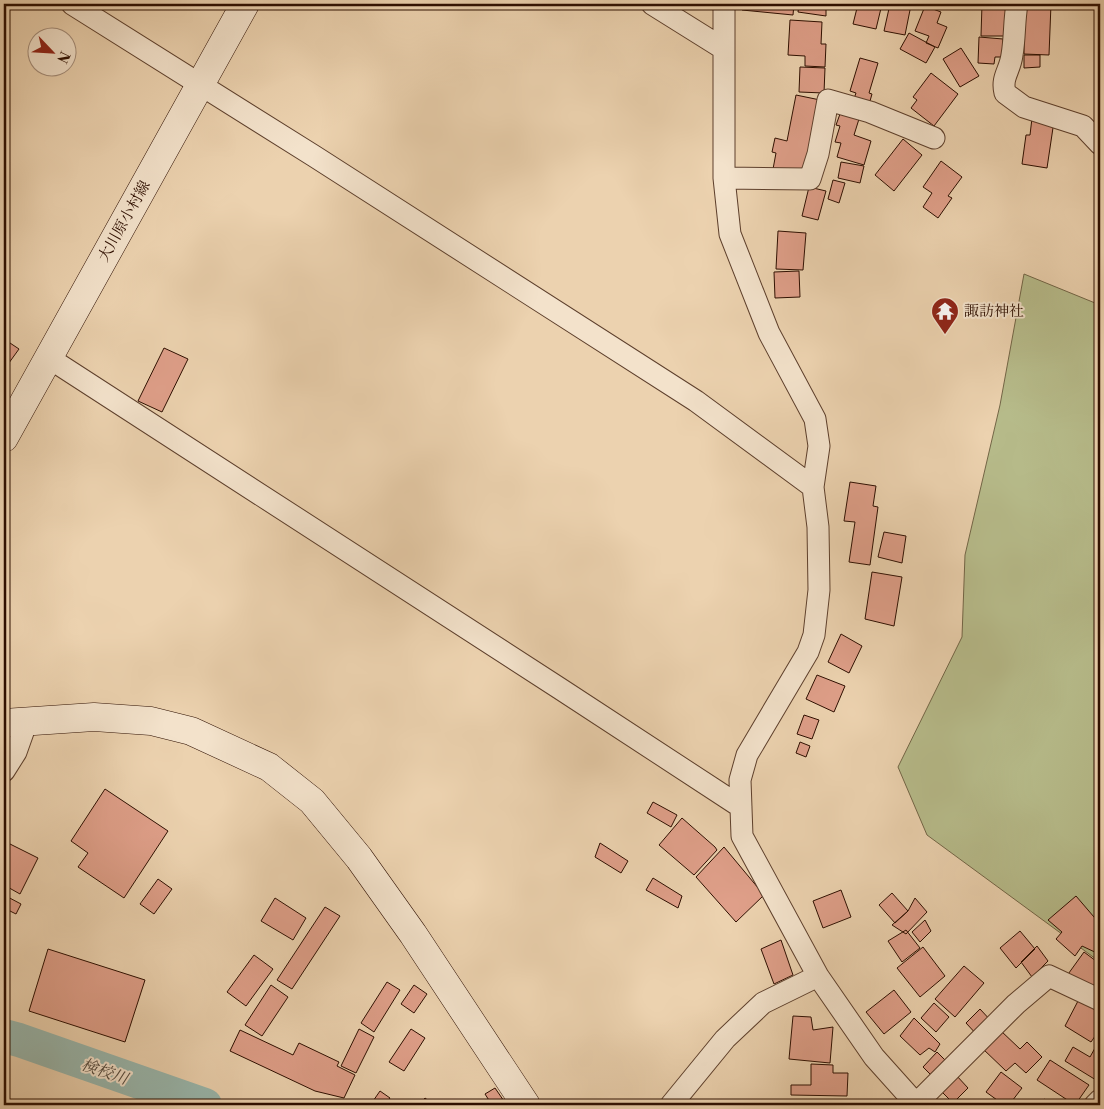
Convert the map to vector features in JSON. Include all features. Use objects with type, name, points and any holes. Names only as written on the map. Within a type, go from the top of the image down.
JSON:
[{"type":"street","points":[[72,4],[314,156],[696,401],[813,486]]},
{"type":"street","name":"大川原小村線","points":[[4,438],[245,4]]},
{"type":"street","points":[[652,4],[724,49]]},
{"type":"street","points":[[724,4],[724,178],[730,234],[769,333],[815,419],[819,446],[813,486],[818,527],[819,590],[814,635],[808,652],[747,755],[740,780],[742,836],[818,976],[874,1057],[916,1104],[1016,1004],[1049,976],[1100,1000]]},
{"type":"street","points":[[1016,4],[1012,56],[1003,83],[1005,94],[1024,107],[1083,126],[1100,144]]},
{"type":"street","points":[[724,178],[810,179],[818,154],[828,100],[870,112],[934,138]]},
{"type":"street","points":[[49,358],[741,807]]},
{"type":"street","points":[[4,771],[16,752],[16,722],[94,717],[151,721],[192,731],[269,767],[312,801],[358,858],[413,934],[526,1105]]},
{"type":"street","points":[[671,1105],[726,1039],[763,1003],[818,976]]},
{"type":"street","points":[[1095,1105],[1100,1100]]},
{"type":"green space","points":[[1024,274],[1100,305],[1100,962],[927,835],[898,767],[962,637],[965,555],[1000,405]]},
{"type":"building","points":[[742,4],[794,4],[793,15],[742,10]]},
{"type":"building","points":[[799,4],[835,4],[834,9],[826,8],[826,16],[798,12]]},
{"type":"building","points":[[858,4],[882,4],[876,29],[853,24]]},
{"type":"building","points":[[890,4],[911,5],[905,35],[884,31]]},
{"type":"building","points":[[982,4],[1006,4],[1005,36],[981,36]]},
{"type":"building","points":[[1021,4],[1051,4],[1049,55],[1024,54],[1024,44],[1020,44]]},
{"type":"building","points":[[925,6],[941,12],[937,23],[947,27],[938,48],[926,43],[929,36],[915,31]]},
{"type":"building","points":[[790,20],[822,22],[821,44],[826,44],[825,67],[805,66],[805,56],[788,55]]},
{"type":"building","points":[[909,33],[935,47],[926,63],[900,49]]},
{"type":"building","points":[[979,37],[1003,39],[1002,57],[995,57],[994,64],[978,63]]},
{"type":"building","points":[[961,48],[979,76],[960,87],[943,59]]},
{"type":"building","points":[[1024,55],[1040,55],[1040,67],[1024,68]]},
{"type":"building","points":[[860,58],[878,63],[869,93],[872,94],[868,108],[852,104],[856,93],[850,91]]},
{"type":"building","points":[[800,67],[825,68],[824,93],[799,92]]},
{"type":"building","points":[[931,73],[958,94],[934,126],[911,108],[917,100],[913,97]]},
{"type":"building","points":[[796,95],[825,101],[810,176],[773,169],[776,153],[772,152],[775,138],[787,141]]},
{"type":"building","points":[[840,114],[859,119],[854,135],[871,141],[864,165],[837,157],[841,143],[835,142],[840,126],[836,125]]},
{"type":"building","points":[[1032,118],[1054,121],[1047,168],[1022,164],[1026,135],[1030,135]]},
{"type":"building","points":[[903,139],[922,155],[894,191],[875,175]]},
{"type":"building","points":[[941,161],[962,177],[948,196],[952,198],[938,218],[923,207],[932,193],[923,187]]},
{"type":"building","points":[[841,162],[864,166],[860,183],[838,178]]},
{"type":"building","points":[[833,180],[845,183],[839,203],[828,199]]},
{"type":"building","points":[[809,187],[826,191],[818,220],[802,216]]},
{"type":"building","points":[[778,231],[806,233],[803,270],[776,269]]},
{"type":"building","points":[[799,271],[800,297],[775,298],[774,272]]},
{"type":"building","points":[[4,339],[19,349],[6,367],[4,366]]},
{"type":"building","points":[[164,348],[188,359],[162,412],[138,401]]},
{"type":"building","points":[[850,482],[876,486],[873,506],[878,507],[870,565],[849,562],[855,522],[844,521]]},
{"type":"building","points":[[884,532],[906,536],[902,563],[878,557]]},
{"type":"building","points":[[872,572],[902,577],[894,626],[865,619]]},
{"type":"building","points":[[841,634],[862,646],[849,673],[828,662]]},
{"type":"building","points":[[817,675],[845,686],[834,712],[806,699]]},
{"type":"building","points":[[804,715],[819,720],[812,739],[797,734]]},
{"type":"building","points":[[800,742],[810,746],[806,757],[796,753]]},
{"type":"building","points":[[105,789],[168,831],[124,898],[78,867],[88,853],[71,841]]},
{"type":"building","points":[[653,802],[677,815],[671,827],[647,813]]},
{"type":"building","points":[[682,818],[717,850],[694,875],[659,845]]},
{"type":"building","points":[[4,841],[38,858],[20,894],[4,885],[6,871],[4,870]]},
{"type":"building","points":[[600,843],[628,861],[621,873],[595,857]]},
{"type":"building","points":[[724,847],[764,895],[736,922],[696,877]]},
{"type":"building","points":[[653,878],[682,896],[678,908],[646,890]]},
{"type":"building","points":[[158,879],[172,889],[154,914],[140,904]]},
{"type":"building","points":[[841,890],[851,917],[823,928],[813,901]]},
{"type":"building","points":[[892,893],[908,911],[895,923],[879,905]]},
{"type":"building","points":[[4,895],[21,904],[16,914],[4,908]]},
{"type":"building","points":[[1076,896],[1100,924],[1099,954],[1082,946],[1075,956],[1056,939],[1062,932],[1048,920]]},
{"type":"building","points":[[275,898],[306,918],[293,940],[261,921]]},
{"type":"building","points":[[915,898],[927,912],[906,934],[892,925],[908,911]]},
{"type":"building","points":[[325,907],[340,916],[292,989],[277,980]]},
{"type":"building","points":[[925,920],[931,931],[920,942],[912,932]]},
{"type":"building","points":[[906,930],[920,948],[902,962],[888,941]]},
{"type":"building","points":[[1020,931],[1035,949],[1016,968],[1000,948]]},
{"type":"building","points":[[781,940],[793,975],[774,984],[761,949]]},
{"type":"building","points":[[1037,946],[1048,961],[1032,977],[1021,962]]},
{"type":"building","points":[[923,947],[945,976],[920,997],[897,968]]},
{"type":"building","points":[[48,949],[145,980],[125,1042],[29,1011]]},
{"type":"building","points":[[1084,952],[1100,964],[1100,977],[1090,992],[1066,977]]},
{"type":"building","points":[[254,955],[273,969],[246,1006],[227,992]]},
{"type":"building","points":[[964,966],[984,983],[955,1017],[935,999]]},
{"type":"building","points":[[387,982],[400,990],[374,1032],[361,1023]]},
{"type":"building","points":[[271,985],[288,997],[262,1036],[245,1025]]},
{"type":"building","points":[[414,985],[427,994],[414,1013],[401,1004]]},
{"type":"building","points":[[894,990],[911,1012],[884,1034],[866,1012]]},
{"type":"building","points":[[1078,1001],[1086,1002],[1100,1012],[1100,1029],[1091,1042],[1065,1026]]},
{"type":"building","points":[[934,1003],[949,1017],[936,1032],[921,1018]]},
{"type":"building","points":[[980,1009],[993,1023],[979,1037],[966,1023]]},
{"type":"building","points":[[793,1016],[811,1017],[813,1030],[833,1027],[830,1063],[789,1059]]},
{"type":"building","points":[[914,1018],[940,1044],[935,1052],[929,1048],[920,1055],[900,1036]]},
{"type":"building","points":[[359,1029],[374,1037],[356,1073],[341,1066]]},
{"type":"building","points":[[411,1029],[425,1038],[404,1071],[389,1062]]},
{"type":"building","points":[[240,1030],[293,1055],[299,1043],[339,1062],[337,1066],[355,1075],[344,1098],[315,1091],[230,1051]]},
{"type":"building","points":[[1000,1030],[1020,1049],[1027,1042],[1042,1057],[1026,1073],[1015,1063],[1006,1071],[982,1048]]},
{"type":"building","points":[[1073,1047],[1090,1057],[1095,1048],[1100,1051],[1100,1074],[1096,1080],[1065,1061]]},
{"type":"building","points":[[937,1052],[949,1064],[935,1079],[923,1067]]},
{"type":"building","points":[[1050,1060],[1089,1085],[1075,1105],[1037,1080]]},
{"type":"building","points":[[811,1064],[833,1065],[833,1073],[848,1073],[847,1096],[791,1095],[791,1085],[811,1085]]},
{"type":"building","points":[[1001,1072],[1022,1088],[1009,1105],[1004,1105],[986,1092]]},
{"type":"building","points":[[956,1075],[968,1088],[953,1103],[940,1090]]},
{"type":"building","points":[[495,1088],[506,1104],[492,1105],[485,1094]]},
{"type":"building","points":[[380,1091],[390,1098],[385,1105],[372,1105],[371,1104]]},
{"type":"building","points":[[425,1098],[434,1105],[419,1105]]},
{"type":"building","points":[[1044,1099],[1054,1105],[1040,1105]]},
{"type":"waterway","name":"検校川","points":[[4,1036],[205,1105]]},
{"type":"place","name":"諏訪神社","points":[[945,335]]}]
